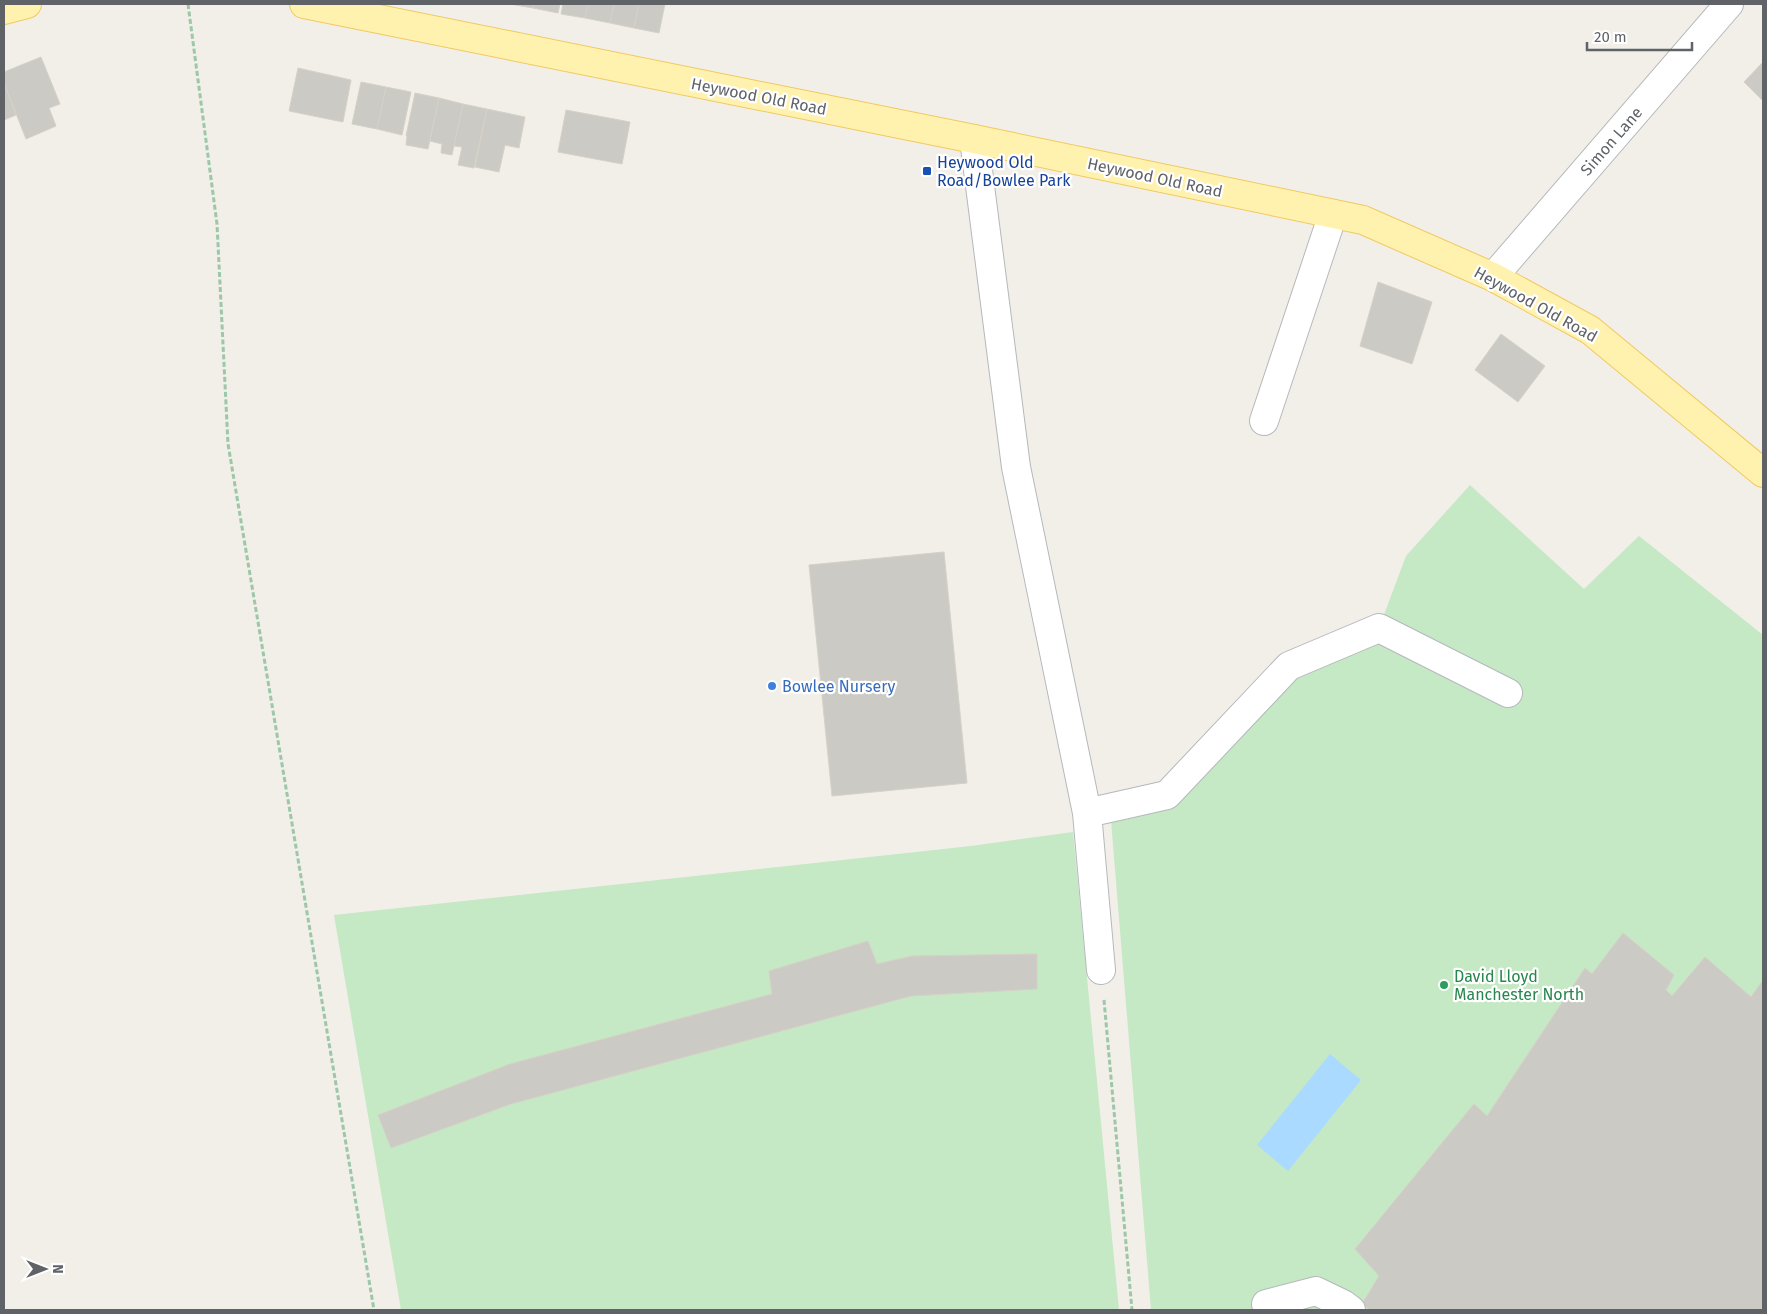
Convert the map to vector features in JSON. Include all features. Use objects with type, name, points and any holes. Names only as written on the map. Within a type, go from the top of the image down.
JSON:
[{"type":"main road","points":[[4,10],[26,4]]},
{"type":"main road","name":"Heywood Old Road","points":[[304,4],[974,139],[1363,220],[1493,277],[1590,330],[1763,473]]},
{"type":"street","name":"Simon Lane","points":[[1493,277],[1729,4]]},
{"type":"street","points":[[974,139],[1016,466],[1087,813],[1101,970]]},
{"type":"street","points":[[1264,421],[1333,214]]},
{"type":"street","points":[[1087,813],[1167,795],[1290,666],[1379,628],[1508,693]]},
{"type":"street","points":[[1266,1304],[1316,1291],[1351,1310]]},
{"type":"path","points":[[188,4],[217,224],[228,444],[374,1310]]},
{"type":"path","points":[[1101,970],[1132,1310]]},
{"type":"green space","name":"David Lloyd Manchester North","points":[[1470,485],[1584,589],[1639,536],[1763,635],[1763,1310],[1151,1310],[1110,808],[1167,795],[1292,665],[1379,628],[1406,556]]},
{"type":"green space","points":[[1073,832],[1119,1310],[401,1310],[334,915],[971,846]]},
{"type":"water","points":[[1330,1054],[1361,1080],[1288,1171],[1257,1145]]},
{"type":"building","points":[[510,4],[534,4],[533,8]]},
{"type":"building","points":[[534,4],[560,4],[558,13],[533,8]]},
{"type":"building","points":[[563,4],[588,4],[585,18],[561,14]]},
{"type":"building","points":[[588,4],[614,4],[610,23],[585,18]]},
{"type":"building","points":[[614,4],[639,4],[634,28],[610,23]]},
{"type":"building","points":[[639,4],[665,4],[659,33],[634,28]]},
{"type":"building","points":[[41,57],[60,104],[49,108],[56,126],[26,139],[4,83],[4,72]]},
{"type":"building","points":[[1763,62],[1763,101],[1744,82]]},
{"type":"building","points":[[298,68],[351,80],[343,122],[289,111]]},
{"type":"building","points":[[361,82],[386,87],[377,129],[352,124]]},
{"type":"building","points":[[4,83],[16,115],[4,120]]},
{"type":"building","points":[[386,87],[411,92],[402,135],[377,129]]},
{"type":"building","points":[[415,93],[439,98],[428,149],[406,145],[406,136]]},
{"type":"building","points":[[439,98],[463,104],[452,155],[441,153],[442,144],[430,141]]},
{"type":"building","points":[[463,104],[487,109],[474,168],[458,165],[462,147],[454,146]]},
{"type":"building","points":[[487,109],[525,117],[519,148],[505,145],[499,172],[475,167]]},
{"type":"building","points":[[566,110],[630,122],[622,164],[558,152]]},
{"type":"building","points":[[1378,282],[1432,302],[1412,364],[1360,346]]},
{"type":"building","points":[[1501,334],[1545,366],[1518,402],[1475,370]]},
{"type":"building","points":[[944,552],[967,783],[832,796],[809,565]]},
{"type":"building","points":[[1623,933],[1674,975],[1666,990],[1672,996],[1705,957],[1751,997],[1763,980],[1763,1310],[1370,1310],[1362,1304],[1379,1276],[1355,1249],[1474,1104],[1487,1116],[1585,968],[1592,974]]},
{"type":"building","points":[[868,941],[877,964],[912,956],[1037,954],[1037,989],[911,996],[511,1104],[391,1148],[378,1115],[510,1064],[772,994],[769,971]]},
{"type":"place","name":"Heywood Old Road/Bowlee Park","points":[[927,171]]},
{"type":"place","name":"Bowlee Nursery","points":[[772,686]]},
{"type":"place","name":"David Lloyd Manchester North","points":[[1444,985]]}]
